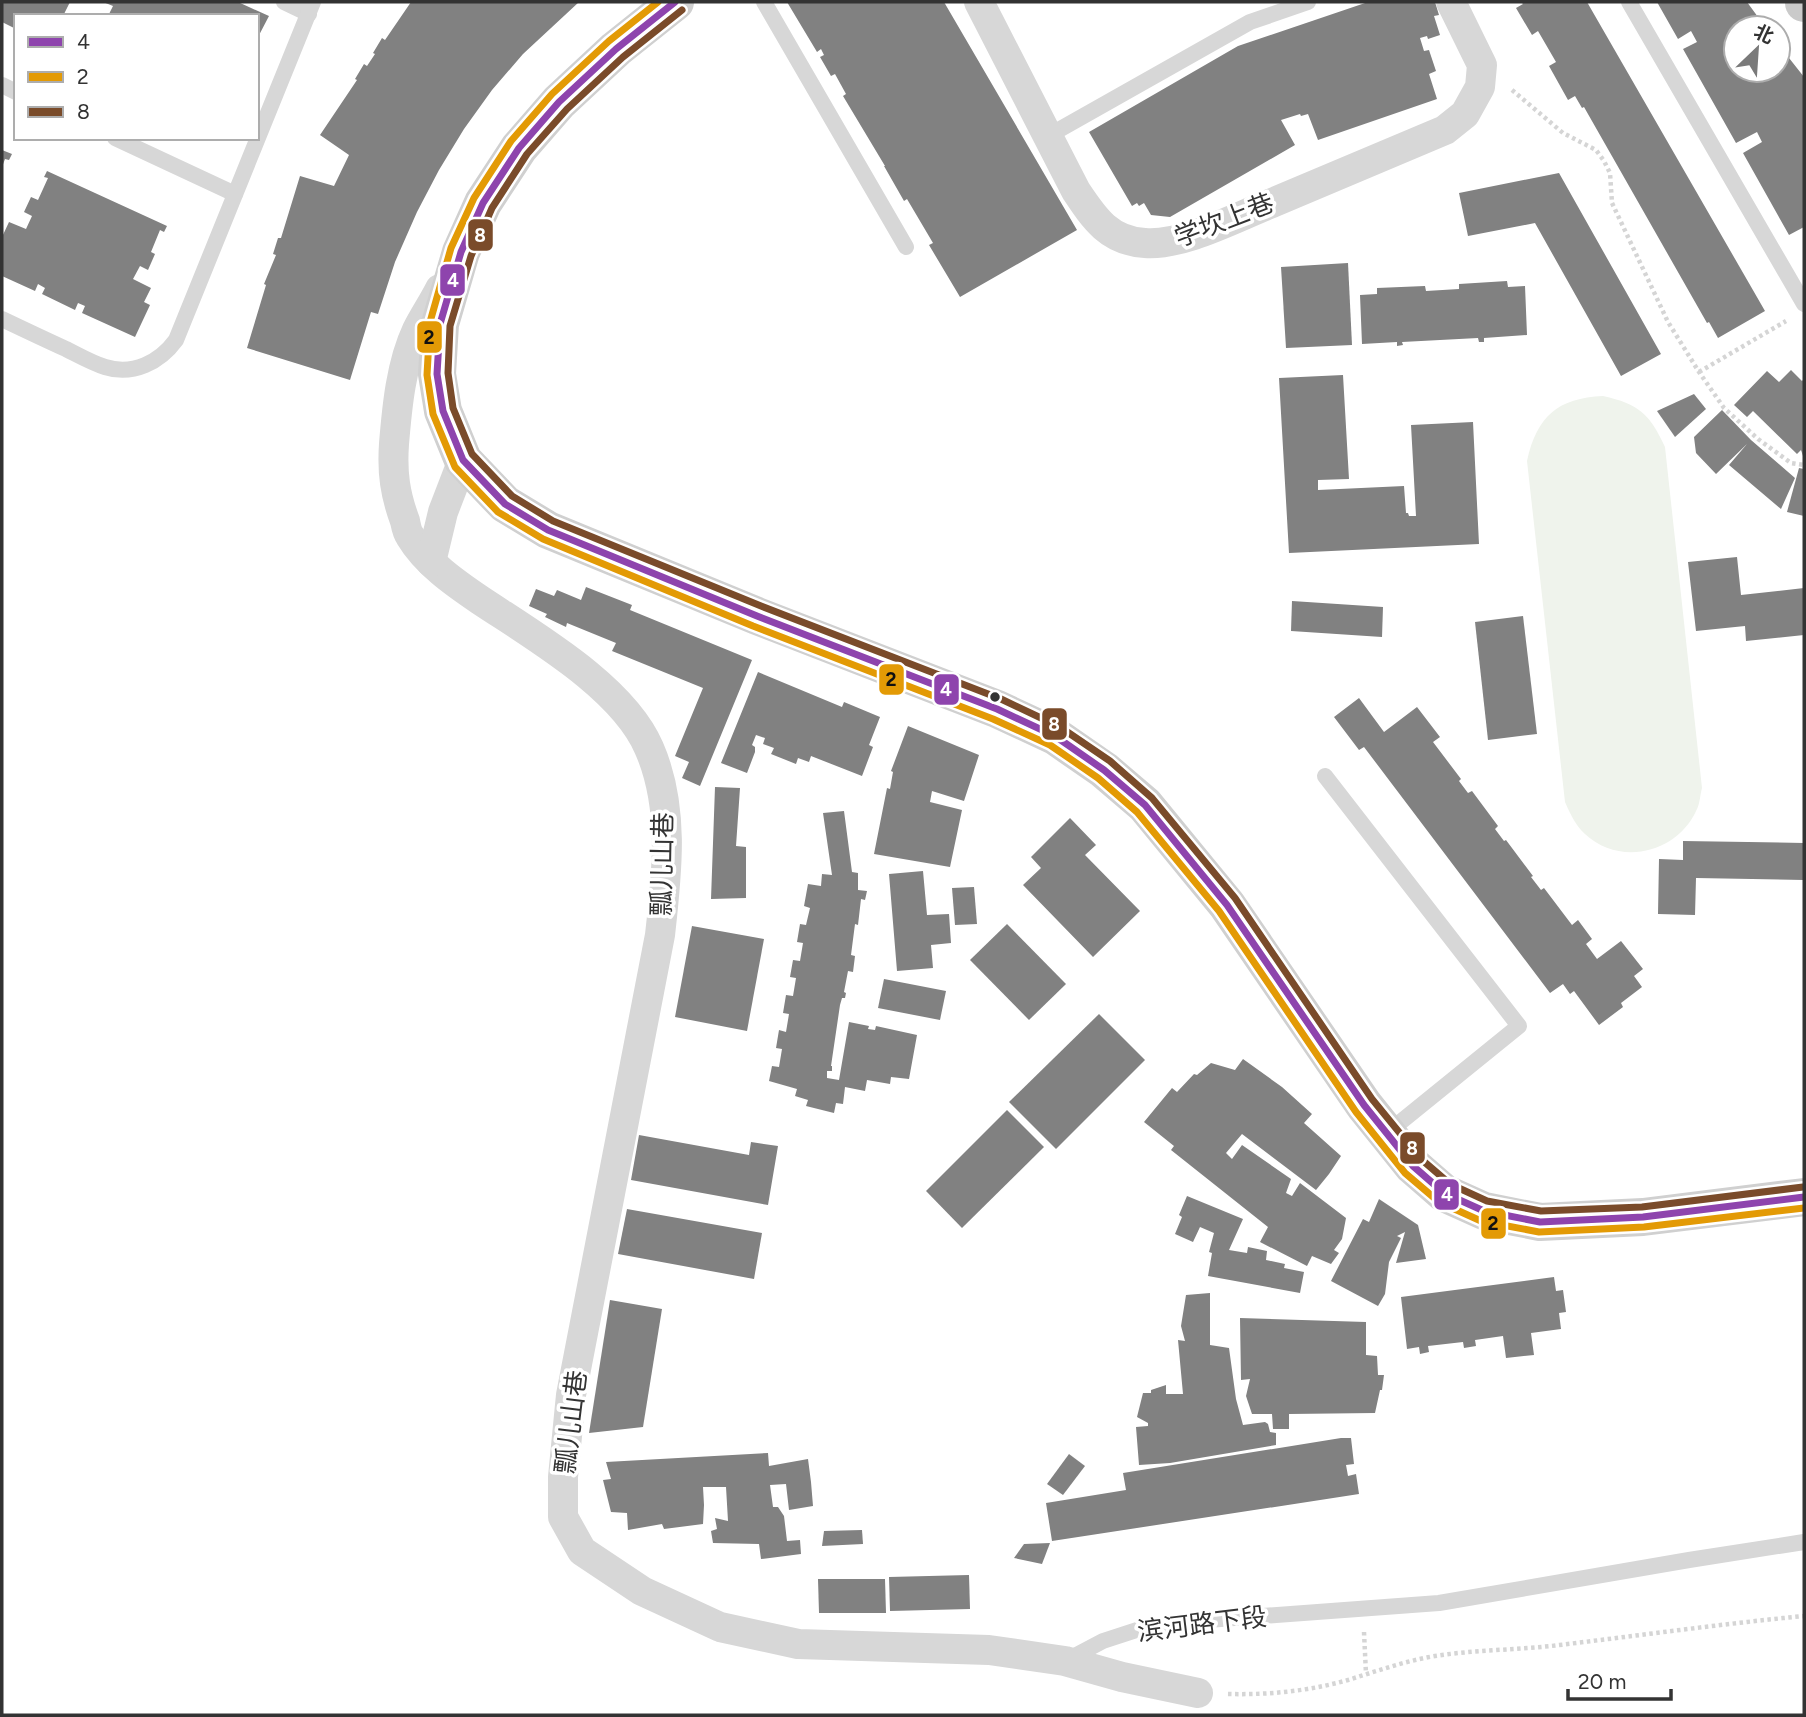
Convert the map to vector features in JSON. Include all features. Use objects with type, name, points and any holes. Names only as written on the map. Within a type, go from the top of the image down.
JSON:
[{"type":"main road","points":[[676,2],[616,49],[559,102],[519,148],[483,203],[461,252],[440,324],[437,374],[443,411],[463,460],[505,504],[548,530],[757,616],[997,709],[1055,736],[1104,770],[1145,805],[1227,905],[1364,1105],[1413,1166],[1444,1193],[1484,1211],[1540,1222],[1643,1217],[1804,1197]]},
{"type":"street","name":"学坎上巷","points":[[979,2],[1076,191],[1095,219],[1110,232],[1144,243],[1169,242],[1211,228],[1445,130],[1465,114],[1480,87],[1482,65]]},
{"type":"street","points":[[1451,2],[1482,65]]},
{"type":"street","name":"瓢儿山巷","points":[[461,252],[416,332],[404,370],[396,420],[393,464],[396,498],[410,536],[431,562],[466,590],[575,664],[610,695],[633,721],[649,747],[659,779],[668,826],[660,935],[571,1395],[563,1477],[563,1517],[582,1550],[642,1591],[720,1627],[798,1644],[989,1650],[1065,1661]]},
{"type":"street","points":[[431,562],[443,512],[463,460]]},
{"type":"street","points":[[1065,1661],[1122,1677],[1198,1693]]},
{"type":"lane","points":[[259,135],[311,8],[284,2]]},
{"type":"lane","points":[[764,2],[906,247]]},
{"type":"lane","points":[[1048,136],[1250,22],[1308,2]]},
{"type":"lane","points":[[1629,2],[1804,304]]},
{"type":"lane","points":[[119,140],[235,194]]},
{"type":"lane","points":[[2,319],[105,367],[131,369],[157,360],[176,340],[257,140]]},
{"type":"lane","points":[[1325,776],[1518,1026],[1387,1133]]},
{"type":"lane","name":"滨河路下段","points":[[1065,1661],[1103,1641],[1149,1626],[1194,1620],[1439,1603],[1804,1542]]},
{"type":"path","points":[[1482,65],[1563,133],[1596,150],[1610,173],[1612,203],[1668,322],[1699,372],[1724,408],[1758,439],[1791,463],[1804,465]]},
{"type":"path","points":[[1699,372],[1789,319]]},
{"type":"path","points":[[1363,1610],[1366,1674]]},
{"type":"path","points":[[1198,1693],[1263,1695],[1309,1689],[1434,1656],[1553,1646],[1727,1623],[1804,1616]]},
{"type":"shaded area","points":[[1603,396],[1626,403],[1642,412],[1654,426],[1665,447],[1702,788],[1697,809],[1688,824],[1676,836],[1662,845],[1631,852],[1599,844],[1585,834],[1565,802],[1527,461],[1537,432],[1552,412],[1574,401]]},
{"type":"building","points":[[2,2],[70,2],[64,14],[14,14],[14,28],[2,22]]},
{"type":"building","points":[[103,2],[238,2],[269,16],[259,35],[259,14],[109,14],[113,6]]},
{"type":"building","points":[[411,2],[579,2],[523,54],[492,90],[439,170],[395,262],[378,314],[371,312],[350,380],[247,348],[266,285],[264,284],[276,255],[273,254],[278,238],[281,238],[300,176],[334,186],[349,155],[320,135],[357,80],[355,79],[364,64],[367,66],[382,38],[385,40]]},
{"type":"building","points":[[787,2],[944,2],[1077,230],[960,297],[929,245],[933,243],[907,199],[904,201],[843,96],[846,94],[835,74],[831,76],[820,57],[824,55],[821,49],[817,52]]},
{"type":"building","points":[[1368,2],[1435,2],[1439,15],[1434,16],[1440,35],[1428,39],[1427,36],[1420,38],[1424,51],[1429,50],[1436,71],[1429,74],[1437,99],[1318,140],[1308,114],[1281,120],[1295,145],[1170,217],[1151,215],[1144,203],[1132,206],[1089,132],[1238,46]]},
{"type":"building","points":[[1521,2],[1587,2],[1765,311],[1718,338],[1584,107],[1582,108],[1575,96],[1568,100],[1549,66],[1556,62],[1538,31],[1532,35],[1516,8],[1523,4]]},
{"type":"building","points":[[1657,2],[1747,2],[1756,14],[1722,14],[1722,84],[1792,84],[1792,62],[1804,77],[1804,227],[1789,235],[1743,153],[1762,142],[1757,132],[1736,143],[1683,49],[1697,42],[1691,31],[1678,39]]},
{"type":"building","points":[[2,150],[12,154],[9,160],[5,159],[2,167]]},
{"type":"building","points":[[47,171],[167,226],[164,232],[160,230],[151,252],[155,254],[148,270],[140,266],[133,279],[151,288],[144,302],[150,305],[135,337],[82,313],[85,306],[78,303],[75,310],[42,294],[45,288],[38,284],[35,291],[2,276],[2,237],[9,222],[26,229],[32,216],[24,212],[31,197],[38,200],[48,178],[44,177]]},
{"type":"building","points":[[1559,173],[1661,354],[1621,376],[1535,223],[1468,236],[1459,193]]},
{"type":"building","points":[[1348,263],[1352,345],[1286,348],[1281,267]]},
{"type":"building","points":[[1507,281],[1508,287],[1525,286],[1527,335],[1484,338],[1484,342],[1479,342],[1478,338],[1402,342],[1403,345],[1397,346],[1397,342],[1362,344],[1360,295],[1377,294],[1377,288],[1425,286],[1426,291],[1459,289],[1459,284]]},
{"type":"building","points":[[1791,370],[1802,381],[1804,379],[1804,459],[1801,450],[1797,454],[1753,411],[1747,417],[1734,405],[1767,371],[1779,382]]},
{"type":"building","points":[[1343,375],[1349,479],[1318,480],[1318,490],[1404,486],[1406,513],[1416,516],[1411,425],[1473,422],[1479,544],[1289,553],[1279,378]]},
{"type":"building","points":[[1694,394],[1706,409],[1675,437],[1657,411]]},
{"type":"building","points":[[1722,410],[1751,440],[1795,478],[1781,509],[1729,465],[1747,444],[1716,474],[1696,453],[1694,437]]},
{"type":"building","points":[[1799,468],[1804,469],[1804,516],[1787,512]]},
{"type":"building","points":[[1737,557],[1741,595],[1804,588],[1804,635],[1746,641],[1745,626],[1696,631],[1688,562]]},
{"type":"building","points":[[586,587],[632,605],[630,610],[752,660],[700,786],[682,778],[689,762],[675,756],[703,688],[612,651],[616,643],[567,623],[566,627],[529,606],[536,589],[554,596],[557,590],[581,600]]},
{"type":"building","points":[[1292,601],[1383,607],[1382,637],[1291,631]]},
{"type":"building","points":[[1523,616],[1537,734],[1488,740],[1475,622]]},
{"type":"building","points":[[758,672],[842,707],[844,702],[880,717],[869,745],[873,747],[862,776],[811,756],[809,762],[798,758],[796,764],[771,754],[774,748],[763,744],[765,738],[756,735],[752,745],[755,752],[747,773],[721,763]]},
{"type":"building","points":[[1359,698],[1384,732],[1417,707],[1440,737],[1433,742],[1461,779],[1459,781],[1468,793],[1472,791],[1498,826],[1495,829],[1504,841],[1506,840],[1541,890],[1544,888],[1572,925],[1578,920],[1592,939],[1586,944],[1597,959],[1621,941],[1643,969],[1634,976],[1642,987],[1621,1003],[1623,1007],[1599,1025],[1574,991],[1570,994],[1563,984],[1550,993],[1364,747],[1359,750],[1334,717]]},
{"type":"building","points":[[908,726],[979,755],[964,801],[932,791],[930,802],[962,810],[950,867],[874,854],[887,788],[890,789],[891,771]]},
{"type":"building","points":[[715,787],[740,788],[736,846],[746,847],[746,898],[711,899]]},
{"type":"building","points":[[844,811],[852,872],[858,873],[858,890],[867,891],[865,900],[861,899],[858,925],[855,924],[851,955],[855,956],[853,972],[848,971],[845,998],[842,998],[840,1005],[832,1071],[827,1071],[827,1078],[839,1080],[849,1022],[869,1026],[868,1029],[875,1030],[876,1026],[917,1035],[909,1079],[891,1077],[890,1084],[867,1080],[865,1091],[845,1087],[843,1104],[836,1103],[834,1113],[806,1106],[808,1100],[795,1096],[797,1089],[769,1081],[772,1066],[779,1067],[782,1049],[776,1048],[779,1030],[786,1032],[789,1014],[783,1013],[786,995],[793,996],[796,978],[790,977],[793,960],[800,961],[803,943],[797,942],[800,924],[806,925],[810,908],[804,906],[808,884],[821,886],[822,874],[832,875],[823,813]]},
{"type":"building","points":[[1070,818],[1096,845],[1085,855],[1140,911],[1093,957],[1023,885],[1041,868],[1031,857]]},
{"type":"building","points":[[1683,841],[1804,843],[1804,880],[1696,878],[1695,915],[1658,914],[1659,859],[1683,860]]},
{"type":"building","points":[[923,871],[927,915],[949,914],[951,943],[931,945],[933,968],[897,971],[889,874]]},
{"type":"building","points":[[974,887],[977,924],[955,925],[952,888]]},
{"type":"building","points":[[1007,924],[1066,984],[1029,1020],[970,960]]},
{"type":"building","points":[[692,926],[764,939],[747,1031],[675,1017]]},
{"type":"building","points":[[884,979],[946,991],[940,1020],[878,1008]]},
{"type":"building","points":[[1099,1014],[1145,1060],[1056,1149],[1009,1102]]},
{"type":"building","points":[[1243,1059],[1282,1087],[1312,1114],[1304,1123],[1341,1156],[1316,1190],[1242,1134],[1226,1153],[1232,1159],[1242,1145],[1291,1179],[1286,1193],[1292,1196],[1300,1183],[1346,1218],[1342,1239],[1334,1250],[1339,1253],[1331,1264],[1312,1256],[1307,1266],[1260,1242],[1268,1227],[1171,1150],[1174,1146],[1144,1122],[1172,1088],[1177,1092],[1194,1074],[1197,1075],[1211,1063],[1235,1070]]},
{"type":"building","points":[[1007,1110],[1044,1147],[962,1228],[926,1191]]},
{"type":"building","points":[[639,1135],[749,1155],[751,1142],[778,1146],[768,1205],[631,1180]]},
{"type":"building","points":[[1187,1196],[1243,1219],[1229,1250],[1247,1253],[1248,1247],[1267,1251],[1266,1260],[1285,1264],[1284,1268],[1304,1272],[1300,1293],[1208,1276],[1212,1253],[1209,1252],[1214,1233],[1200,1227],[1193,1242],[1175,1234]]},
{"type":"building","points":[[1379,1199],[1418,1225],[1426,1259],[1396,1263],[1405,1232],[1397,1236],[1401,1238],[1389,1262],[1385,1294],[1378,1306],[1331,1281],[1363,1219],[1369,1222]]},
{"type":"building","points":[[627,1209],[762,1233],[754,1279],[618,1254]]},
{"type":"building","points":[[1554,1277],[1556,1291],[1563,1290],[1566,1312],[1559,1313],[1561,1329],[1531,1333],[1534,1355],[1506,1358],[1503,1336],[1475,1340],[1476,1346],[1464,1348],[1463,1342],[1428,1346],[1429,1352],[1420,1354],[1419,1347],[1407,1349],[1401,1297]]},
{"type":"building","points":[[1210,1293],[1210,1345],[1229,1348],[1236,1399],[1243,1425],[1265,1422],[1270,1432],[1276,1433],[1276,1445],[1170,1463],[1139,1465],[1136,1427],[1148,1426],[1148,1423],[1137,1417],[1143,1393],[1151,1393],[1151,1390],[1166,1385],[1166,1394],[1183,1394],[1178,1340],[1185,1341],[1181,1326],[1186,1295]]},
{"type":"building","points":[[610,1300],[662,1309],[643,1427],[589,1433]]},
{"type":"building","points":[[1240,1318],[1366,1322],[1366,1355],[1377,1356],[1378,1375],[1384,1375],[1375,1413],[1289,1414],[1289,1429],[1273,1429],[1272,1414],[1252,1414],[1246,1396],[1250,1379],[1241,1380]]},
{"type":"building","points":[[1351,1438],[1354,1464],[1346,1465],[1348,1476],[1356,1474],[1359,1494],[1052,1541],[1046,1503],[1126,1490],[1123,1473]]},
{"type":"building","points":[[768,1453],[769,1466],[808,1459],[813,1506],[789,1510],[786,1484],[770,1485],[773,1507],[778,1507],[784,1516],[787,1541],[800,1540],[801,1554],[761,1559],[759,1544],[713,1543],[711,1531],[717,1529],[715,1518],[728,1521],[726,1487],[703,1487],[703,1524],[664,1529],[662,1524],[628,1530],[627,1513],[611,1512],[603,1480],[611,1479],[606,1462]]},
{"type":"building","points":[[1069,1454],[1085,1466],[1063,1495],[1047,1484]]},
{"type":"building","points":[[862,1530],[863,1544],[822,1546],[824,1531]]},
{"type":"building","points":[[1050,1543],[1042,1564],[1014,1558],[1024,1544]]},
{"type":"building","points":[[969,1575],[970,1609],[890,1611],[889,1577]]},
{"type":"building","points":[[818,1579],[885,1579],[886,1613],[819,1613]]},
{"type":"transit line","name":"2","points":[[658,2],[609,41],[552,94],[511,141],[474,198],[451,248],[430,322],[427,375],[433,414],[455,467],[498,512],[543,539],[753,626],[993,719],[1050,745],[1098,778],[1137,812],[1219,911],[1356,1112],[1405,1173],[1439,1202],[1481,1221],[1539,1232],[1644,1227],[1804,1208]]},
{"type":"transit line","name":"4","points":[[675,2],[616,49],[559,102],[519,148],[483,203],[461,252],[440,324],[437,374],[443,411],[463,460],[505,504],[548,530],[757,616],[997,709],[1055,736],[1104,770],[1145,805],[1227,905],[1364,1105],[1413,1166],[1444,1193],[1484,1211],[1540,1222],[1643,1217],[1804,1197]]},
{"type":"transit line","name":"8","points":[[682,10],[623,57],[567,109],[527,154],[492,208],[471,256],[450,326],[448,373],[453,408],[472,454],[512,496],[553,521],[761,606],[1001,699],[1060,727],[1110,761],[1152,798],[1235,898],[1372,1099],[1421,1159],[1450,1184],[1487,1201],[1541,1211],[1642,1207],[1803,1187]]}]
